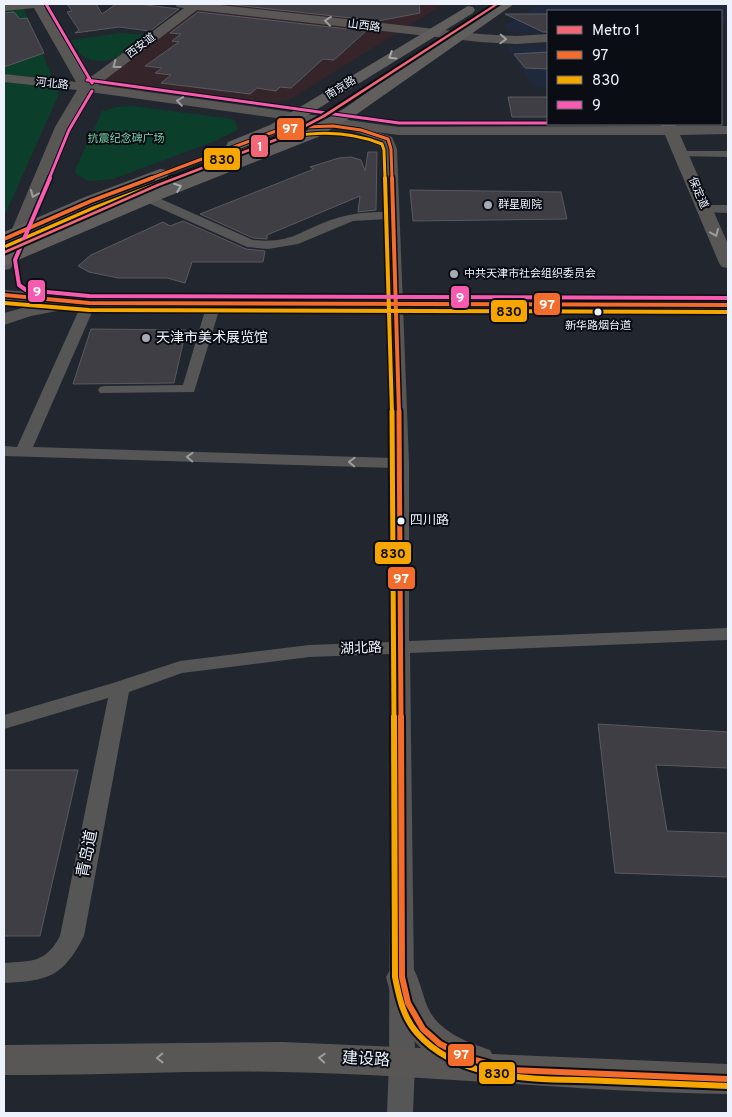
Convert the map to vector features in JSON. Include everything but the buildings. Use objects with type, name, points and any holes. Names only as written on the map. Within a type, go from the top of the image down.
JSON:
[{"type":"main road","name":"南京路","points":[[12,235],[91,201],[260,136],[479,4]]},
{"type":"main road","name":"南京路","points":[[4,265],[148,198],[312,134],[507,4]]},
{"type":"street","points":[[23,297],[12,289],[4,265],[12,235],[35,193],[69,115],[86,87],[70,63],[38,4]]},
{"type":"street","points":[[4,7],[45,4]]},
{"type":"street","name":"山西路","points":[[181,4],[196,4],[457,36],[516,40],[547,38]]},
{"type":"street","name":"西安道","points":[[86,87],[196,4]]},
{"type":"street","points":[[9,79],[53,74],[70,63]]},
{"type":"street","name":"河北路","points":[[9,79],[86,87],[152,98],[294,116],[329,124]]},
{"type":"street","points":[[69,115],[89,105],[113,99],[132,96],[152,98]]},
{"type":"street","points":[[329,124],[381,132],[670,127],[728,130]]},
{"type":"street","points":[[260,136],[284,129],[329,124],[381,132],[388,140],[391,149],[401,463],[402,1062],[400,1113]]},
{"type":"street","name":"保定道","points":[[670,127],[727,258]]},
{"type":"street","points":[[682,154],[728,154]]},
{"type":"street","points":[[148,198],[251,244],[266,246],[297,242],[351,218],[393,216]]},
{"type":"street","points":[[705,209],[728,209]]},
{"type":"street","points":[[4,295],[89,303],[728,305]]},
{"type":"street","points":[[4,319],[42,308],[89,303]]},
{"type":"street","points":[[23,452],[89,303]]},
{"type":"street","points":[[105,390],[189,389],[214,304]]},
{"type":"street","points":[[4,451],[401,463]]},
{"type":"street","name":"湖北路","points":[[4,722],[120,688],[180,667],[309,651],[728,634]]},
{"type":"street","name":"青岛道","points":[[4,973],[36,971],[52,964],[65,953],[72,936],[120,688]]},
{"type":"street","points":[[402,977],[408,1003],[415,1018],[432,1038],[463,1056],[511,1070]]},
{"type":"street","name":"建设路","points":[[4,1060],[282,1057],[402,1062],[511,1070],[728,1079]]},
{"type":"shaded area","points":[[199,4],[444,4],[289,100],[276,102],[91,87]]},
{"type":"shaded area","points":[[540,4],[728,4],[728,22],[722,22],[722,10],[547,10],[547,33],[520,34],[509,30],[505,26]]},
{"type":"shaded area","points":[[547,44],[547,87],[534,87],[506,46]]},
{"type":"green space","points":[[4,4],[22,4],[59,94],[4,217]]},
{"type":"green space","points":[[121,33],[149,35],[122,57],[104,61],[91,60],[82,56],[70,40]]},
{"type":"green space","name":"抗震纪念碑广场","points":[[132,106],[233,119],[237,125],[237,130],[215,141],[113,179],[93,181],[86,180],[76,174],[75,170],[102,111]]},
{"type":"metro line","name":"1","points":[[4,253],[158,185],[288,135],[324,116],[497,4]]},
{"type":"transit line","name":"9","points":[[46,4],[92,83]]},
{"type":"transit line","name":"9","points":[[87,80],[399,123],[547,123]]},
{"type":"transit line","name":"9","points":[[92,91],[69,130],[15,260],[19,285],[26,290],[89,296],[728,298]]},
{"type":"transit line","name":"97","points":[[4,239],[91,201],[276,131],[304,127],[333,126],[361,130],[388,139],[391,149],[401,463],[402,977],[408,1003],[423,1029],[440,1044],[468,1058],[511,1070],[728,1079]]},
{"type":"transit line","name":"830","points":[[7,246],[94,208],[278,138],[304,134],[331,133],[357,136],[382,144],[384,150],[393,463],[395,977],[401,1005],[417,1033],[436,1050],[466,1065],[511,1077],[728,1086]]},
{"type":"transit line","name":"97","points":[[4,295],[89,303],[728,305]]},
{"type":"transit line","name":"830","points":[[4,303],[89,310],[728,312]]},
{"type":"place","name":"群星剧院","points":[[488,205]]},
{"type":"place","name":"中共天津市社会组织委员会","points":[[454,274]]},
{"type":"place","name":"新华路烟台道","points":[[598,312]]},
{"type":"place","name":"天津市美术展览馆","points":[[146,338]]},
{"type":"place","name":"四川路","points":[[401,521]]}]
